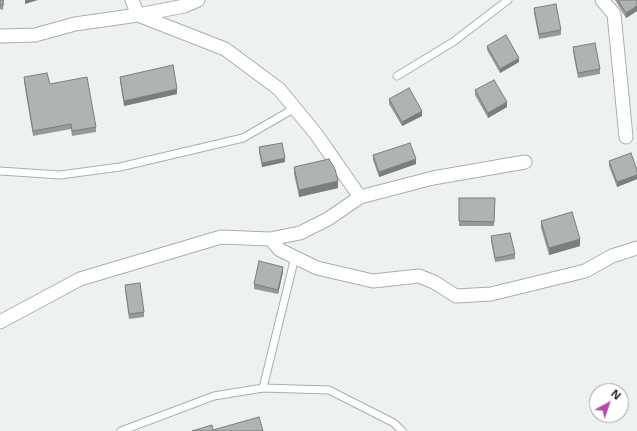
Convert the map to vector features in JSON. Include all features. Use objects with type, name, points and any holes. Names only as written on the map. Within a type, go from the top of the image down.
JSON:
[{"type":"street","points":[[132,0],[138,15],[225,49],[279,89],[316,134],[360,197]]},
{"type":"street","points":[[1,37],[35,35],[75,24],[138,15],[184,6],[198,0]]},
{"type":"street","points":[[602,0],[614,14],[626,137]]},
{"type":"street","points":[[0,322],[80,279],[221,237],[270,239],[300,233],[328,219],[360,197],[433,178],[524,162]]},
{"type":"street","points":[[270,239],[280,250],[317,268],[373,280],[419,276],[434,282],[456,296],[491,294],[585,271],[612,256],[637,248]]},
{"type":"lane","points":[[397,76],[453,42],[508,0]]},
{"type":"lane","points":[[0,171],[60,176],[120,167],[243,138],[295,108]]},
{"type":"lane","points":[[263,388],[295,257]]},
{"type":"lane","points":[[120,431],[214,396],[263,388],[329,390],[394,423],[402,431]]},
{"type":"building","points":[[0,0],[3,0],[3,5],[0,5]]},
{"type":"building","points":[[618,0],[637,0],[637,6],[626,13]]},
{"type":"building","points":[[556,4],[561,30],[539,34],[534,8]]},
{"type":"building","points":[[506,35],[519,58],[500,69],[487,46]]},
{"type":"building","points":[[595,43],[600,69],[578,73],[573,47]]},
{"type":"building","points":[[173,65],[177,89],[124,101],[120,77]]},
{"type":"building","points":[[47,73],[50,84],[87,77],[96,127],[72,131],[71,124],[33,131],[24,77]]},
{"type":"building","points":[[494,80],[507,102],[488,113],[475,90]]},
{"type":"building","points":[[409,88],[422,111],[402,122],[389,99]]},
{"type":"building","points":[[282,143],[285,158],[262,163],[259,147]]},
{"type":"building","points":[[410,143],[416,159],[379,172],[373,155]]},
{"type":"building","points":[[631,153],[637,170],[637,175],[617,182],[609,161]]},
{"type":"building","points":[[329,159],[335,169],[338,181],[299,190],[294,167]]},
{"type":"building","points":[[459,198],[495,198],[494,222],[459,221]]},
{"type":"building","points":[[572,212],[580,239],[549,248],[541,221]]},
{"type":"building","points":[[510,233],[515,254],[495,258],[491,236]]},
{"type":"building","points":[[259,261],[283,267],[278,290],[254,284]]},
{"type":"building","points":[[140,283],[144,312],[129,314],[125,285]]},
{"type":"building","points":[[259,417],[263,431],[192,431],[212,425],[213,430]]}]
